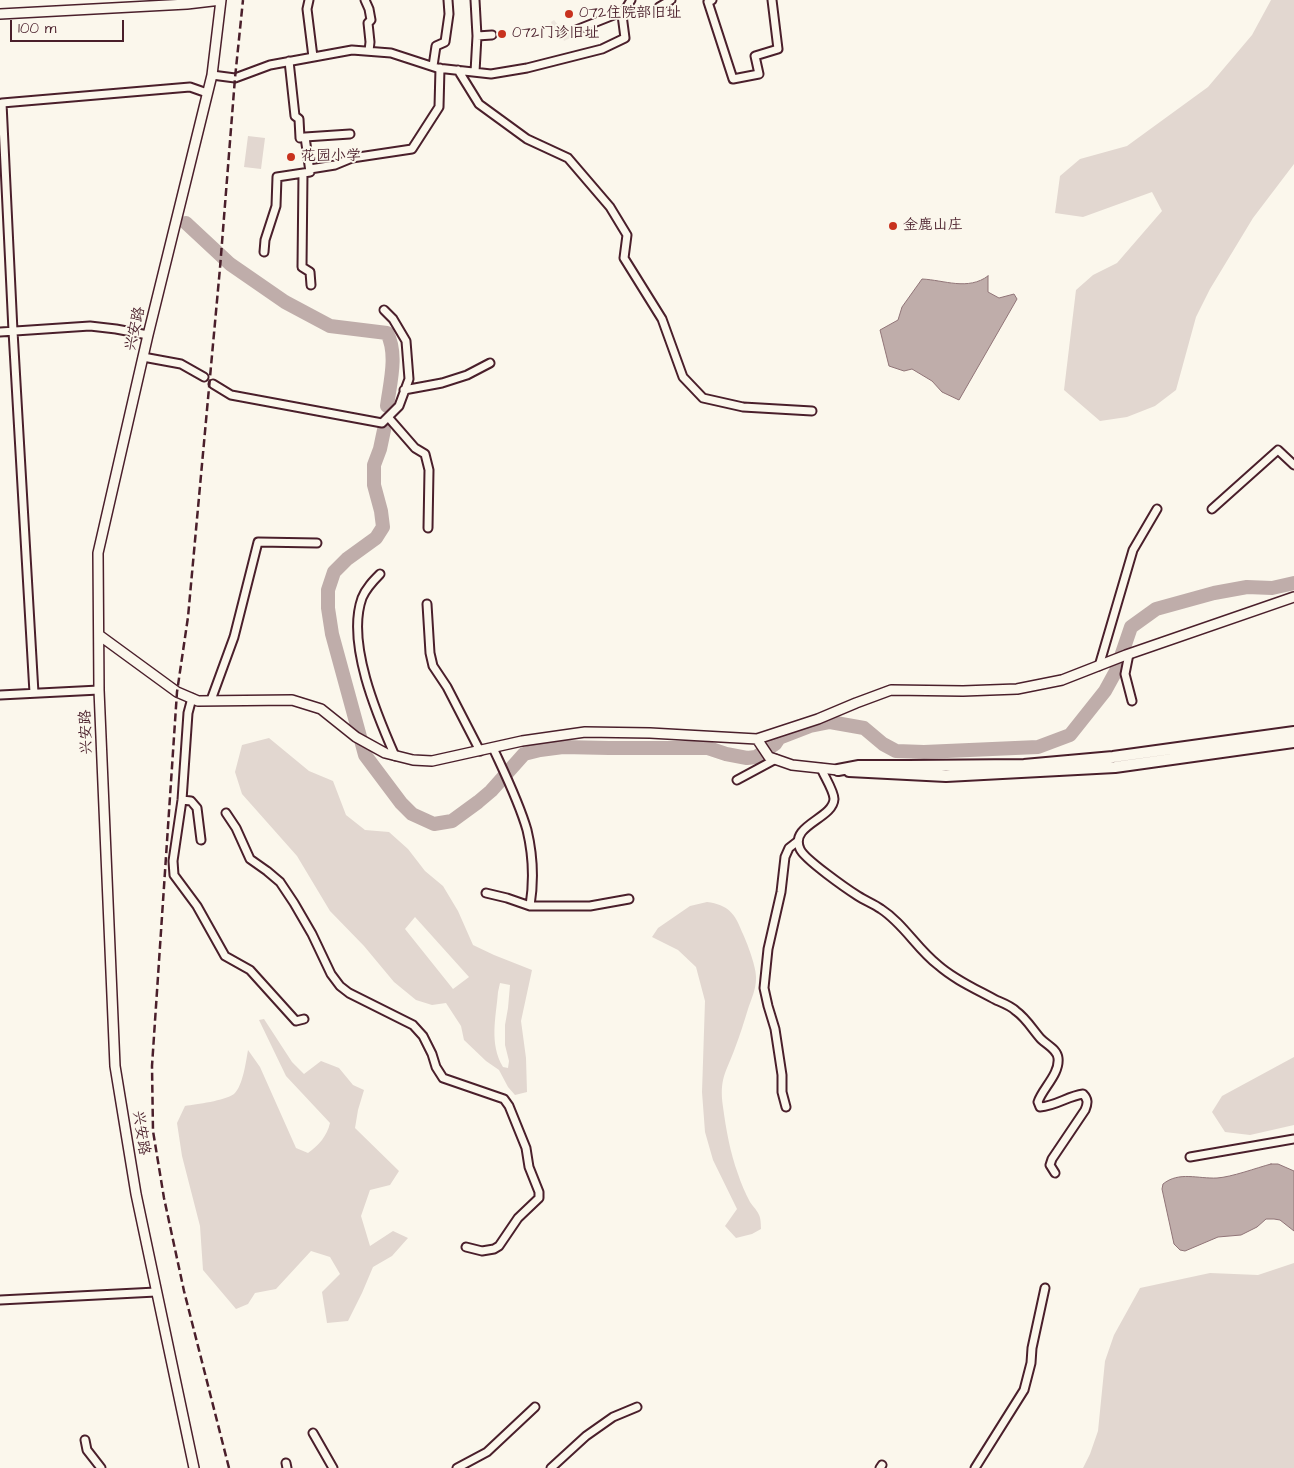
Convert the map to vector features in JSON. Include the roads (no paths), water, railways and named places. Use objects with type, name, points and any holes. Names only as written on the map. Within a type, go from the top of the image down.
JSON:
[{"type":"main road","points":[[838,770],[859,766],[1033,764],[1114,757],[1294,732]]},
{"type":"main road","points":[[838,770],[862,773],[946,776],[1106,768],[1294,742]]},
{"type":"street","points":[[0,14],[187,4],[221,0]]},
{"type":"street","name":"兴安路","points":[[194,1468],[136,1194],[115,1066],[99,690],[98,553],[148,335],[212,75],[221,0]]},
{"type":"street","points":[[309,0],[307,9],[312,57]]},
{"type":"street","points":[[365,0],[371,20],[368,23],[369,51]]},
{"type":"street","points":[[264,252],[265,240],[276,206],[277,177],[335,165],[352,158],[412,149],[439,107],[436,46],[445,42],[449,14],[448,0]]},
{"type":"street","points":[[212,75],[235,78],[270,64],[352,50],[391,53],[436,67],[491,74],[505,72],[602,49],[625,38],[622,15],[631,0]]},
{"type":"street","points":[[659,7],[671,0]]},
{"type":"street","points":[[712,0],[708,2],[734,79],[759,74],[755,56],[778,49],[772,0]]},
{"type":"street","points":[[475,72],[476,1]]},
{"type":"street","points":[[576,30],[624,11]]},
{"type":"street","points":[[476,36],[492,35]]},
{"type":"street","points":[[289,61],[295,116],[299,119],[300,138],[350,134]]},
{"type":"street","points":[[458,70],[479,104],[527,139],[568,158],[610,207],[627,235],[624,258],[662,320],[683,377],[703,398],[743,407],[812,411]]},
{"type":"street","points":[[34,693],[1,104],[190,87],[207,93]]},
{"type":"street","points":[[305,137],[306,171],[302,267],[310,272],[311,285]]},
{"type":"street","points":[[213,384],[231,395],[382,423],[399,406],[408,379],[406,341],[384,310]]},
{"type":"street","points":[[0,332],[90,326],[148,335]]},
{"type":"street","points":[[143,357],[181,364],[204,377]]},
{"type":"street","points":[[404,390],[442,383],[467,375],[490,363]]},
{"type":"street","points":[[388,417],[415,448],[425,454],[429,470],[428,528]]},
{"type":"street","points":[[1212,508],[1278,450],[1294,465]]},
{"type":"street","points":[[1098,666],[1132,550],[1157,509]]},
{"type":"street","points":[[211,700],[234,638],[258,542],[317,543]]},
{"type":"street","points":[[380,574],[370,583],[362,597],[358,616],[359,648],[367,684],[394,756]]},
{"type":"street","points":[[99,635],[177,692],[192,698],[198,700],[292,700],[320,709],[360,738],[394,756],[432,761],[522,741],[585,732],[650,732],[757,740],[818,720],[891,690],[963,691],[1017,689],[1062,680],[1127,654],[1294,597]]},
{"type":"street","points":[[427,604],[430,653],[433,666],[448,687],[480,751]]},
{"type":"street","points":[[1127,654],[1125,674],[1132,700]]},
{"type":"street","points":[[0,695],[99,690]]},
{"type":"street","points":[[192,698],[188,713],[182,800],[173,862],[174,875],[197,906],[225,956],[250,970],[296,1021],[304,1019]]},
{"type":"street","points":[[757,740],[772,758],[792,765],[838,770]]},
{"type":"street","points":[[493,748],[527,830],[533,884],[530,906]]},
{"type":"street","points":[[737,780],[772,758]]},
{"type":"street","points":[[786,1107],[782,1092],[782,1076],[775,1029],[764,988],[768,949],[781,892],[785,857],[789,848],[798,841],[801,832],[810,823],[821,817],[832,806],[834,799],[821,768]]},
{"type":"street","points":[[182,800],[191,801],[197,808],[201,840]]},
{"type":"street","points":[[226,813],[236,828],[250,859],[280,882],[294,902],[331,974],[340,986],[349,993],[413,1025],[424,1036],[436,1067],[443,1078],[504,1099],[510,1106],[526,1148],[529,1167],[539,1192],[539,1198],[518,1218],[499,1246],[482,1252],[466,1247]]},
{"type":"street","points":[[798,841],[806,858],[902,926],[936,964],[954,977],[1017,1011],[1057,1054],[1058,1067],[1039,1098],[1040,1107],[1057,1104],[1083,1094],[1087,1098],[1087,1105],[1052,1159],[1050,1165],[1055,1173]]},
{"type":"street","points":[[486,893],[530,906],[590,906],[629,899]]},
{"type":"street","points":[[1190,1157],[1294,1140]]},
{"type":"street","points":[[976,1468],[1024,1390],[1045,1288]]},
{"type":"street","points":[[0,1300],[156,1292]]},
{"type":"street","points":[[457,1468],[469,1466],[487,1452],[535,1407]]},
{"type":"street","points":[[551,1468],[586,1436],[612,1417],[636,1407]]},
{"type":"street","points":[[313,1433],[333,1468]]},
{"type":"street","points":[[85,1440],[87,1450],[101,1468]]},
{"type":"waterway","points":[[186,223],[230,264],[285,302],[330,326],[387,333],[393,359],[387,406]]},
{"type":"waterway","points":[[384,430],[374,465],[374,485],[383,527],[376,538],[347,559],[334,572],[328,590],[328,608],[332,634],[365,755],[401,803],[412,814],[434,824],[452,821],[478,802],[491,791],[524,754],[563,747],[708,748],[747,758],[756,757],[775,744],[779,738],[810,726],[830,722],[864,728],[883,744],[896,751],[924,752],[1038,747],[1070,735],[1105,691],[1116,671],[1131,627],[1156,609],[1214,593],[1247,587],[1272,588],[1294,583]]},
{"type":"railway","points":[[229,1468],[184,1291],[164,1198],[153,1131],[152,1066],[177,692],[188,617],[243,0]]},
{"type":"place","name":"072住院部旧址","points":[[569,14]]},
{"type":"place","name":"072门诊旧址","points":[[502,34]]},
{"type":"place","name":"花园小学","points":[[291,157]]},
{"type":"place","name":"金鹿山庄","points":[[893,226]]}]
